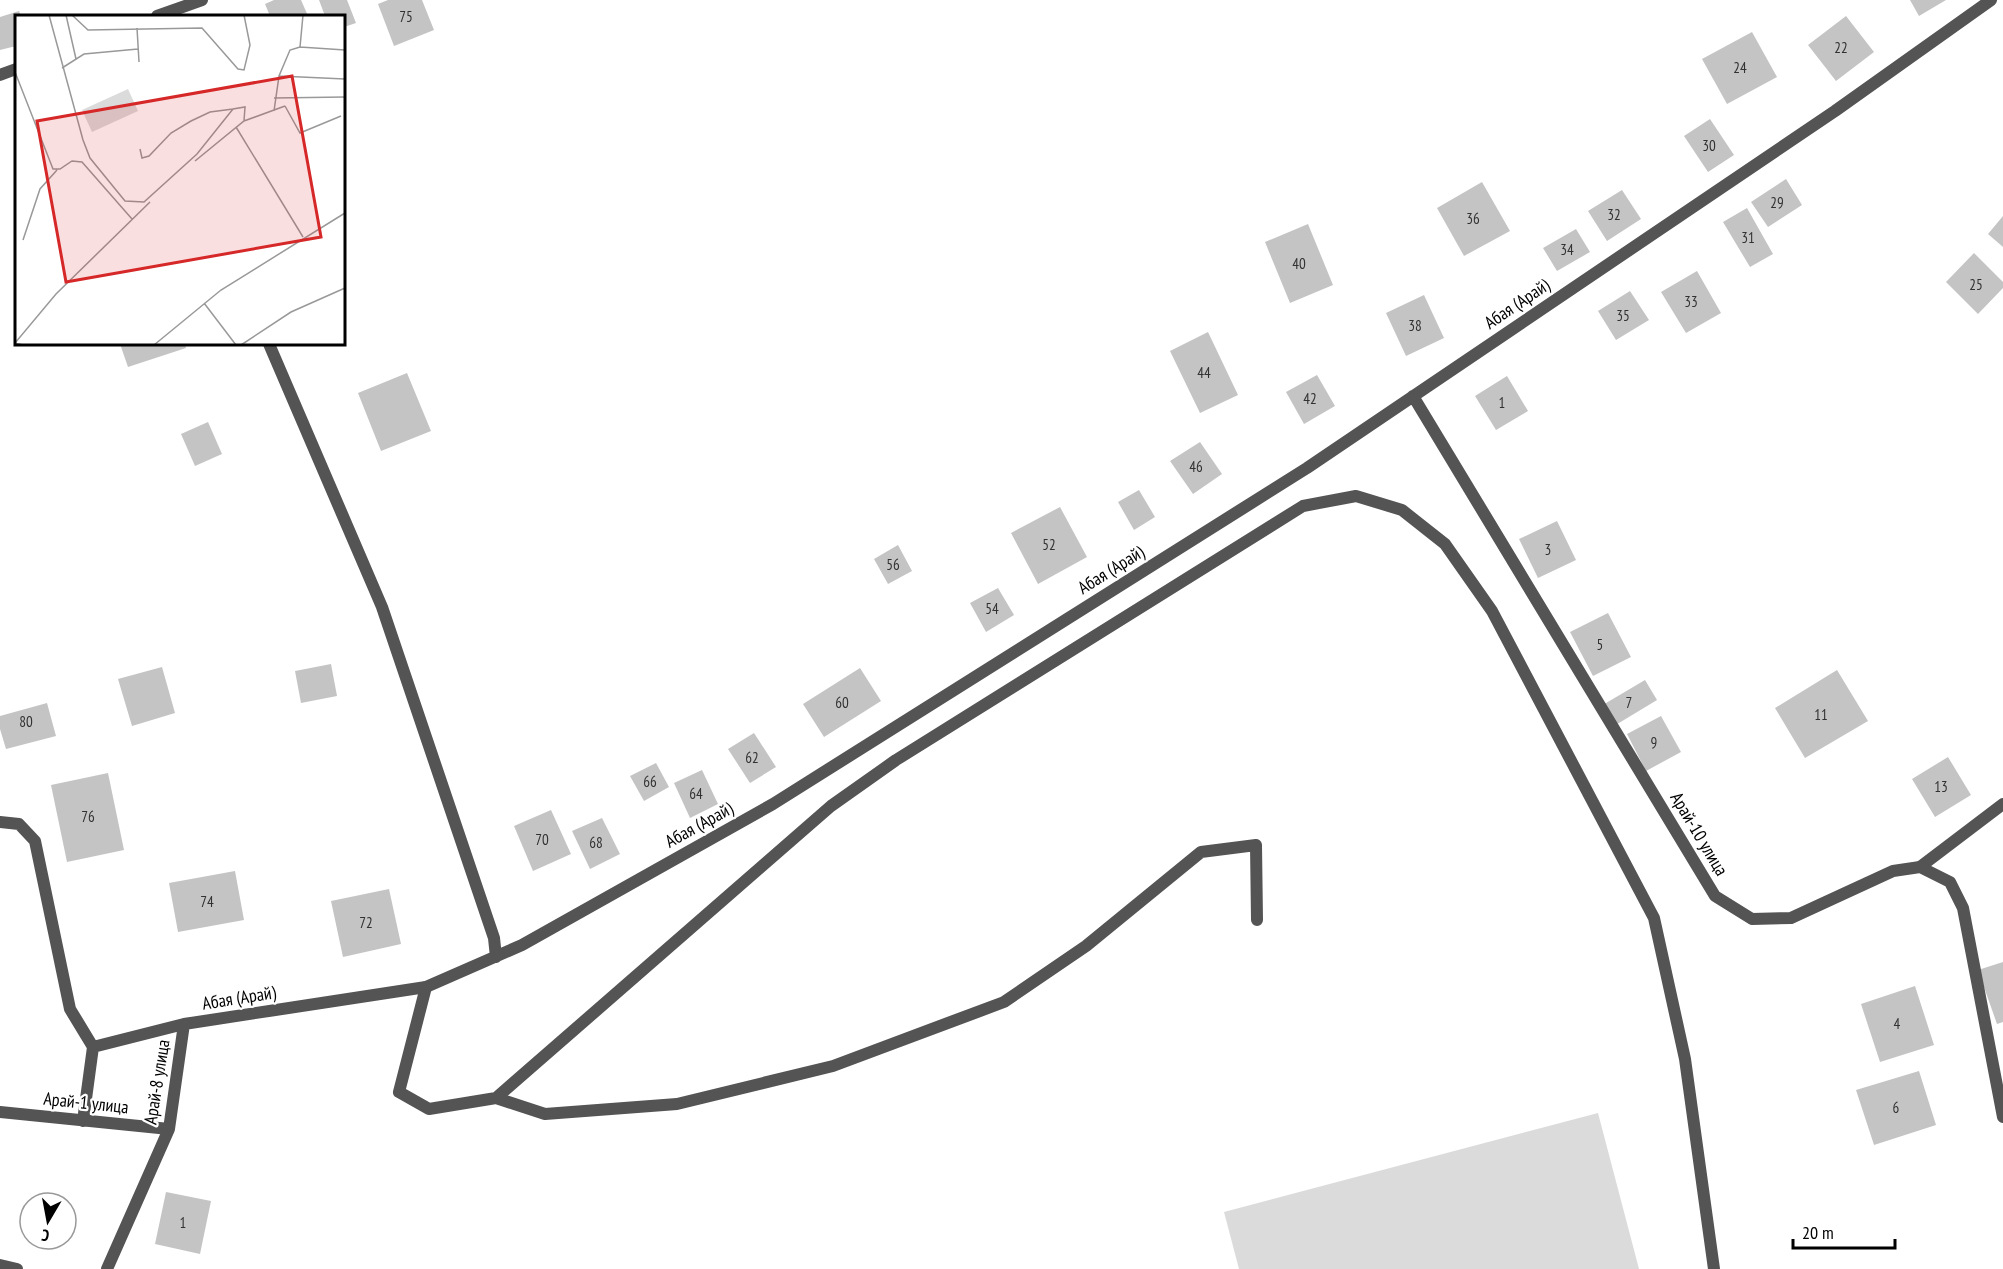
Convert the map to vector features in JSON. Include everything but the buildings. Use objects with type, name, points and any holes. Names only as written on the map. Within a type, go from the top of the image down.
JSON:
[{"type":"street","points":[[160,15],[202,0]]},
{"type":"street","name":"Абая (Арай)","points":[[184,1024],[426,987],[522,945],[773,804],[1297,474],[1835,111],[1991,0]]},
{"type":"street","points":[[0,75],[15,69]]},
{"type":"street","points":[[269,345],[381,607],[494,938],[496,957]]},
{"type":"street","name":"Арай-10 улица","points":[[1413,396],[1715,896],[1752,919],[1791,918],[1893,871],[1920,867]]},
{"type":"street","points":[[496,1098],[831,806],[896,760],[1303,506],[1356,496],[1402,510],[1445,544],[1492,611],[1654,918],[1685,1059],[1714,1269]]},
{"type":"street","points":[[2003,804],[1920,867],[1950,882],[1963,908],[2003,1116]]},
{"type":"street","points":[[0,822],[19,824],[35,841],[70,1009],[93,1047],[84,1121]]},
{"type":"street","points":[[426,987],[399,1092],[429,1110],[496,1098],[545,1114],[677,1104],[833,1066],[1004,1002],[1086,946],[1201,852],[1256,845],[1257,920]]},
{"type":"street","name":"Арай-8 улица","points":[[93,1047],[184,1024],[169,1130],[107,1269]]},
{"type":"street","name":"Арай-1 улица","points":[[0,1112],[169,1130]]},
{"type":"street","points":[[0,1265],[17,1269]]},
{"type":"shaded area","points":[[1598,1113],[1639,1269],[1239,1269],[1224,1212]]}]
